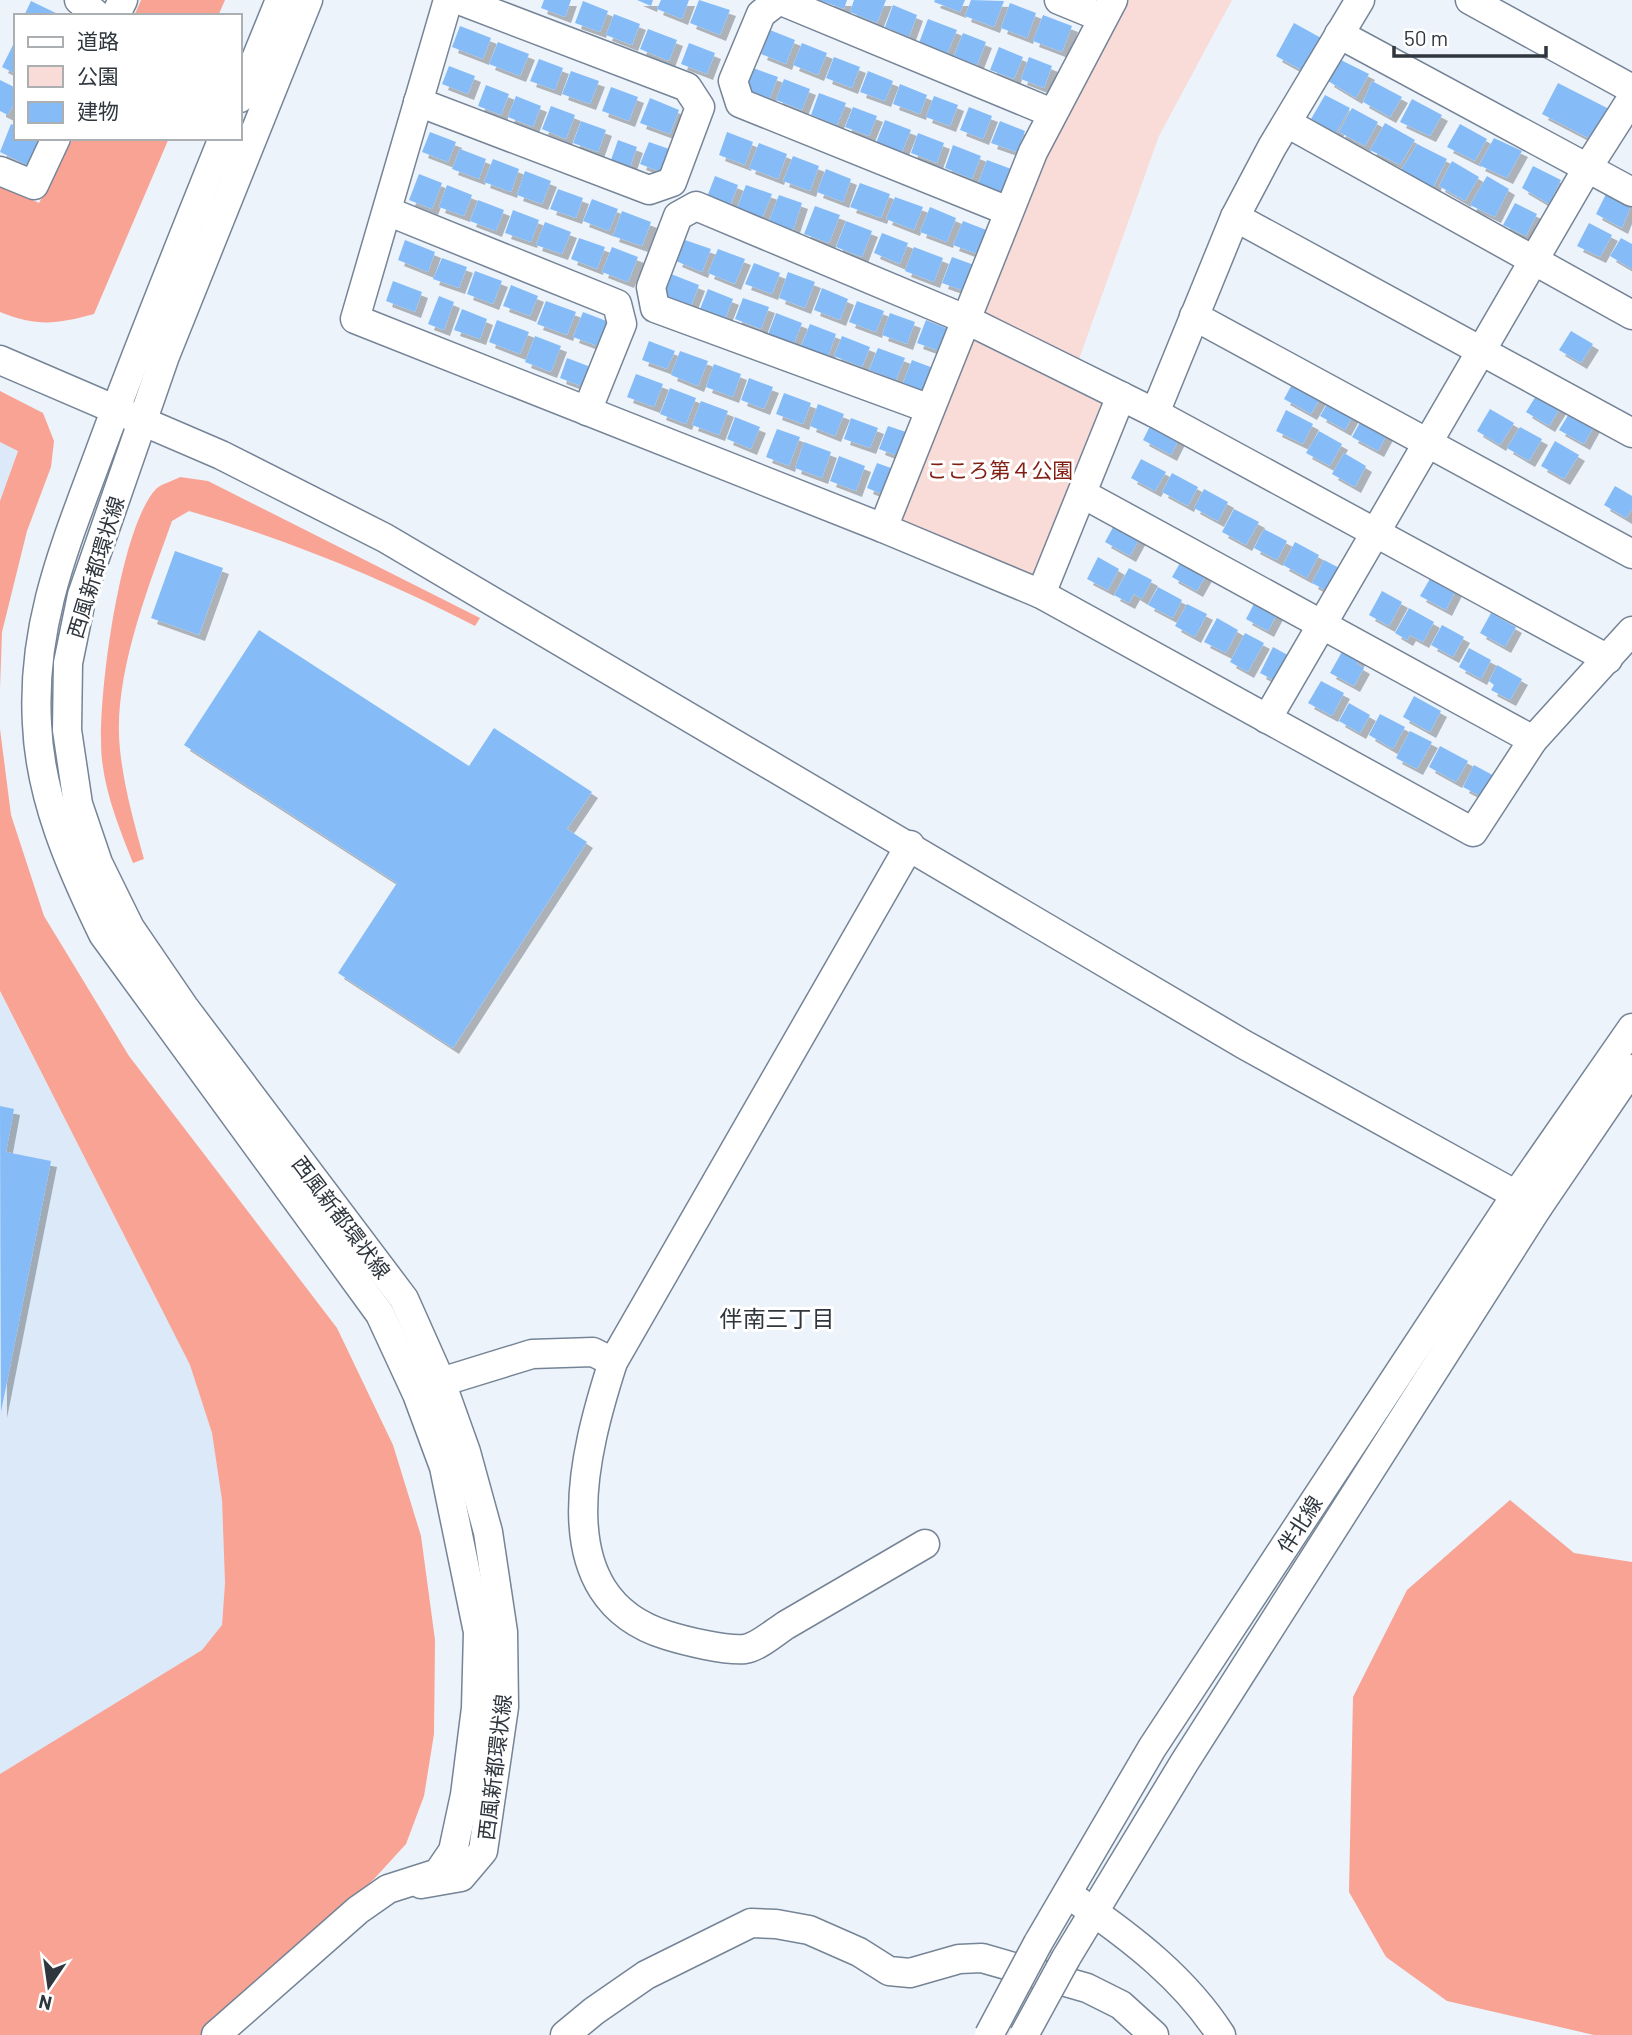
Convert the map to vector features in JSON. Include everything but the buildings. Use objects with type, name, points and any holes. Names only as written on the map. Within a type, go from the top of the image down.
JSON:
[{"type":"street","points":[[79,0],[96,14]]},
{"type":"street","points":[[242,93],[279,0]]},
{"type":"street","name":"西風新都環状線","points":[[308,0],[141,422],[82,595],[68,663],[67,730],[78,804],[98,863],[130,928],[184,1007],[404,1299],[441,1382],[466,1452],[488,1532],[503,1632],[504,1707],[483,1851],[461,1877],[388,1889]]},
{"type":"street","points":[[448,0],[355,320],[883,528],[1041,594],[1473,832],[1533,740],[1632,631]]},
{"type":"street","points":[[418,102],[649,190],[672,182],[700,107],[687,87],[459,0]]},
{"type":"street","points":[[1008,211],[740,103],[733,81],[761,14],[779,0],[1052,113]]},
{"type":"street","points":[[883,528],[1008,211],[1052,113],[1108,9],[1059,0]]},
{"type":"street","points":[[1155,412],[1235,217],[1360,0]]},
{"type":"street","points":[[1470,0],[1632,89]]},
{"type":"street","points":[[1339,34],[1632,192]]},
{"type":"street","points":[[1267,719],[1588,167],[1632,98]]},
{"type":"street","points":[[1287,123],[1632,315]]},
{"type":"street","points":[[0,171],[34,185],[55,140]]},
{"type":"street","name":"西風新都環状線","points":[[222,140],[115,412],[50,587],[37,656],[37,725],[48,795],[72,869],[103,934],[380,1314],[416,1394],[444,1467],[478,1632],[475,1708],[466,1795],[453,1851],[438,1873],[388,1889]]},
{"type":"street","points":[[930,409],[655,307],[651,287],[678,216],[696,206],[965,319],[1155,412],[1608,659]]},
{"type":"street","points":[[387,211],[617,304],[622,324],[587,411]]},
{"type":"street","points":[[1235,217],[1632,433]]},
{"type":"street","points":[[1194,316],[1632,554]]},
{"type":"street","points":[[0,360],[115,412],[221,455],[385,538],[910,845],[1243,1045],[1527,1201]]},
{"type":"street","points":[[1041,594],[1122,396]]},
{"type":"street","points":[[1083,494],[1533,740]]},
{"type":"street","points":[[910,845],[613,1362],[593,1424],[582,1484],[584,1542],[599,1583],[621,1611],[648,1629],[683,1641],[746,1649],[925,1544]]},
{"type":"street","name":"伴北線","points":[[1024,2035],[1093,1911],[1632,1028]]},
{"type":"street","name":"伴北線","points":[[989,2035],[1038,1943],[1152,1748],[1527,1201],[1632,1069]]},
{"type":"street","points":[[441,1382],[532,1354],[593,1352],[613,1362]]},
{"type":"street","points":[[216,2035],[358,1910],[388,1889]]},
{"type":"street","points":[[1068,1893],[1136,1941],[1201,2004],[1221,2035]]},
{"type":"street","points":[[565,2035],[646,1975],[751,1923],[809,1930],[859,1952],[889,1971],[910,1973],[959,1959],[982,1958],[1087,1987],[1121,2006],[1154,2035]]},
{"type":"shaded area","points":[[141,0],[225,0],[219,14],[135,14]]},
{"type":"shaded area","points":[[72,140],[168,140],[94,314],[69,320],[36,322],[0,312],[0,185],[39,203]]},
{"type":"shaded area","points":[[0,391],[43,413],[54,441],[51,467],[27,531],[2,632],[0,688],[0,501],[18,451],[0,442]]},
{"type":"shaded area","points":[[0,442],[18,450],[0,501]]},
{"type":"shaded area","points":[[180,477],[208,481],[480,618],[475,626],[335,562],[225,522],[189,511],[172,521],[134,634],[121,693],[120,750],[144,859],[133,863],[110,800],[102,760],[101,735],[107,661],[121,578],[131,540],[143,510],[156,489]]},
{"type":"shaded area","points":[[0,729],[11,815],[44,916],[129,1056],[337,1328],[393,1445],[421,1536],[435,1640],[434,1734],[424,1796],[406,1844],[374,1879],[200,2035],[0,2035],[0,1774],[202,1650],[222,1625],[225,1583],[222,1500],[212,1433],[190,1365],[0,991]]},
{"type":"shaded area","points":[[0,992],[190,1365],[212,1433],[222,1500],[225,1583],[222,1625],[202,1650],[0,1774]]},
{"type":"shaded area","points":[[1510,1500],[1574,1553],[1632,1562],[1632,2035],[1594,2035],[1447,2001],[1386,1957],[1349,1892],[1353,1697],[1407,1590]]},
{"type":"green space","points":[[1115,0],[1232,0],[1159,136],[1074,373],[965,319]]},
{"type":"green space","name":"こころ第４公園","points":[[976,340],[1101,394],[1108,408],[1046,572],[1031,579],[903,527],[897,514],[962,346]]},
{"type":"district","name":"伴南三丁目","points":[[777,1318]]}]
